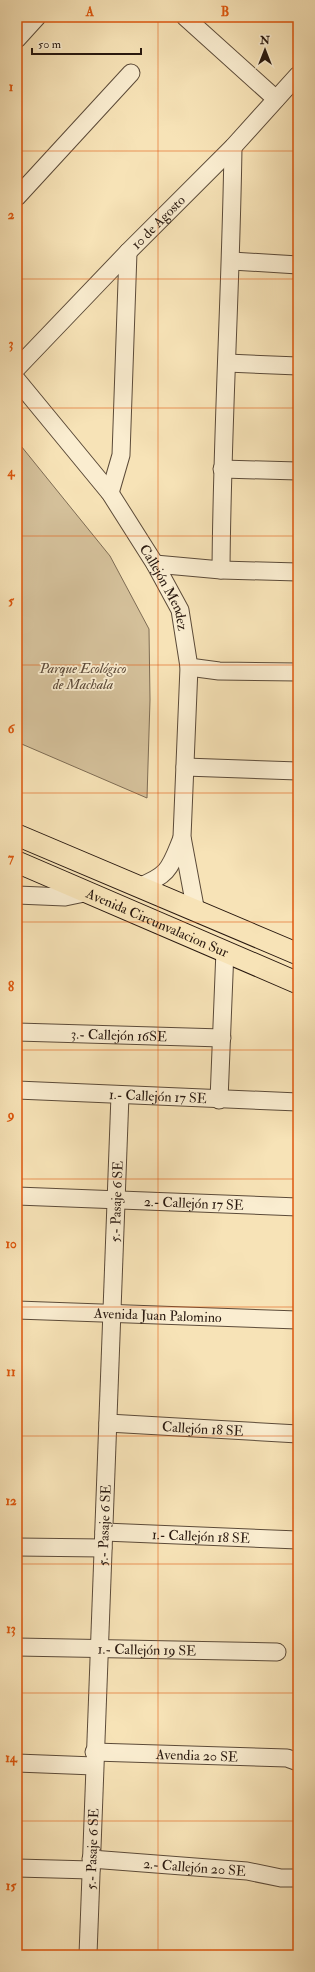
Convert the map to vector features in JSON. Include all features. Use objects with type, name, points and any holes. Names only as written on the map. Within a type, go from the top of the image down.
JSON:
[{"type":"main road","name":"Avenida Circunvalacion Sur","points":[[17,835],[298,954]]},
{"type":"main road","name":"Avenida Circunvalacion Sur","points":[[17,862],[225,950],[298,983]]},
{"type":"main road","points":[[96,895],[110,875]]},
{"type":"street","points":[[17,39],[37,17]]},
{"type":"street","points":[[185,17],[276,99]]},
{"type":"street","points":[[17,197],[131,73]]},
{"type":"street","name":"10 de Agosto","points":[[17,368],[128,252],[233,147],[298,75]]},
{"type":"street","points":[[221,570],[222,469],[232,261],[233,147]]},
{"type":"street","points":[[110,493],[121,455],[128,252]]},
{"type":"street","points":[[232,261],[298,265]]},
{"type":"street","points":[[227,363],[298,366]]},
{"type":"street","name":"Callejón Mendez","points":[[17,380],[110,493],[155,564],[180,610],[189,667],[182,837],[196,912]]},
{"type":"street","points":[[222,469],[298,471]]},
{"type":"street","points":[[155,564],[221,570],[298,572]]},
{"type":"street","points":[[189,667],[219,671],[298,672]]},
{"type":"street","points":[[185,767],[298,771]]},
{"type":"street","name":"Callejón Mendez","points":[[138,887],[164,875],[172,863],[182,837]]},
{"type":"street","points":[[17,895],[65,897],[96,895]]},
{"type":"street","points":[[219,1100],[225,950]]},
{"type":"street","name":"3.- Callejón 16SE","points":[[17,1032],[222,1038]]},
{"type":"street","name":"1.- Callejón 17 SE","points":[[17,1090],[219,1100],[298,1102]]},
{"type":"street","name":"5.- Pasaje 6 SE","points":[[88,1955],[94,1759],[120,1095]]},
{"type":"street","name":"2.- Callejón 17 SE","points":[[17,1196],[298,1207]]},
{"type":"street","name":"Avenida Juan Palomino","points":[[17,1310],[298,1320]]},
{"type":"street","name":"Callejón 18 SE","points":[[108,1423],[298,1434]]},
{"type":"street","name":"1.- Callejón 18 SE","points":[[17,1546],[103,1540],[298,1540]]},
{"type":"street","name":"1.- Callejón 19 SE","points":[[17,1647],[277,1652]]},
{"type":"street","name":"Avendia 20 SE","points":[[17,1762],[94,1759],[287,1758],[298,1762]]},
{"type":"street","name":"2.- Callejón 20 SE","points":[[17,1868],[91,1865],[247,1871],[281,1878],[298,1878]]},
{"type":"green space","name":"Parque Ecológico de Machala","points":[[17,441],[110,556],[149,629],[150,700],[147,798],[17,742]]}]
